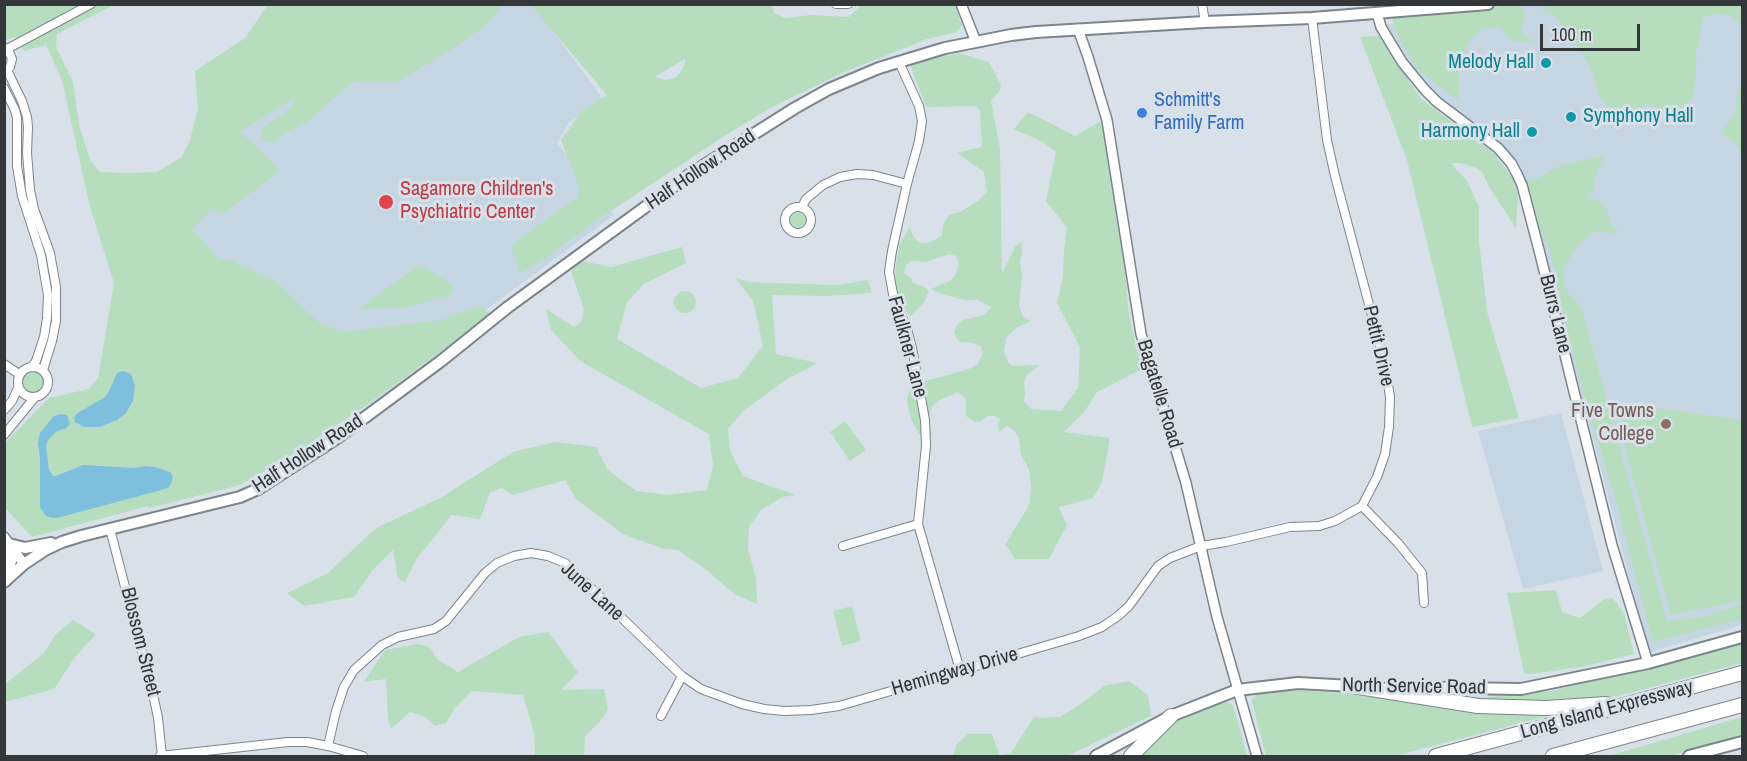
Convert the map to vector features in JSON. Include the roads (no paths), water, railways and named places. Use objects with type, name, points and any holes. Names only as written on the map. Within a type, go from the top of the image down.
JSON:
[{"type":"highway","name":"Long Island Expressway","points":[[1436,756],[1743,673]]},
{"type":"highway","points":[[1346,685],[1478,706],[1546,708],[1638,701]]},
{"type":"highway","name":"Long Island Expressway","points":[[1553,756],[1743,705]]},
{"type":"highway","points":[[1131,756],[1171,716]]},
{"type":"highway","points":[[1569,756],[1647,731]]},
{"type":"main road","name":"Half Hollow Road","points":[[4,580],[45,550],[81,536],[240,497],[258,489],[338,438],[441,361],[508,307],[692,173],[777,118],[846,81],[934,51],[1036,32],[1312,18],[1377,9],[1488,4]]},
{"type":"main road","points":[[7,541],[25,548],[81,536]]},
{"type":"main road","points":[[4,580],[11,561],[7,541]]},
{"type":"main road","name":"North Service Road","points":[[1096,756],[1171,716],[1237,690],[1298,683],[1521,689],[1648,663],[1743,637]]},
{"type":"main road","points":[[1689,756],[1743,742]]},
{"type":"street","points":[[43,370],[56,321],[56,287],[50,254],[34,209],[30,190],[27,117],[22,101],[6,71],[12,59],[6,48],[91,4]]},
{"type":"street","points":[[836,4],[848,4]]},
{"type":"street","points":[[961,4],[976,42]]},
{"type":"street","points":[[1202,4],[1205,22]]},
{"type":"street","name":"Burrs Lane","points":[[1377,9],[1381,27],[1402,62],[1425,90],[1437,102],[1498,148],[1511,164],[1522,185],[1612,545],[1648,663]]},
{"type":"street","name":"Pettit Drive","points":[[1312,18],[1327,140],[1385,365],[1390,397],[1385,454],[1377,477],[1362,506]]},
{"type":"street","name":"Bagatelle Road","points":[[1078,29],[1089,57],[1107,120],[1141,333],[1186,483],[1217,617],[1257,756]]},
{"type":"street","name":"Faulkner Lane","points":[[899,62],[912,86],[922,121],[889,272],[893,294],[912,348],[926,420],[926,446],[918,524],[960,670]]},
{"type":"street","points":[[4,88],[17,118],[17,166],[22,196],[41,255],[48,295],[44,337],[32,367]]},
{"type":"street","points":[[802,207],[806,199],[823,185],[840,177],[857,174],[873,175],[907,184]]},
{"type":"street","points":[[4,364],[19,374]]},
{"type":"street","points":[[4,410],[12,401],[18,388],[19,374],[32,367],[43,370],[48,384],[44,393],[35,398],[4,435]]},
{"type":"street","points":[[18,388],[25,396],[35,398]]},
{"type":"street","points":[[1201,546],[1290,528],[1319,526],[1335,521],[1362,506],[1398,543],[1422,573],[1424,603]]},
{"type":"street","points":[[843,546],[918,524]]},
{"type":"street","name":"Blossom Street","points":[[110,529],[153,693],[158,718],[160,756]]},
{"type":"street","points":[[7,541],[24,564]]},
{"type":"street","name":"Hemingway Drive","points":[[681,676],[721,697],[751,706],[784,711],[811,710],[839,705],[1079,636],[1102,627],[1129,606],[1158,566],[1170,558],[1201,546]]},
{"type":"street","name":"June Lane","points":[[328,746],[344,687],[354,670],[382,645],[398,637],[434,629],[446,621],[485,573],[514,556],[531,553],[548,556],[565,563],[681,676]]},
{"type":"street","points":[[661,716],[681,676]]},
{"type":"street","points":[[160,756],[288,742],[307,742],[363,756]]},
{"type":"water","points":[[123,371],[131,374],[135,386],[133,401],[126,413],[117,420],[99,427],[84,427],[75,422],[76,414],[105,397],[117,373]]},
{"type":"water","points":[[67,415],[70,424],[65,429],[57,431],[48,440],[46,446],[49,470],[53,476],[83,465],[134,468],[146,466],[170,472],[173,477],[171,484],[168,488],[158,491],[57,518],[46,516],[40,507],[38,443],[40,433],[54,416]]},
{"type":"place","name":"Melody Hall","points":[[1546,63]]},
{"type":"place","name":"Schmitt's Family Farm","points":[[1142,113]]},
{"type":"place","name":"Symphony Hall","points":[[1571,117]]},
{"type":"place","name":"Harmony Hall","points":[[1532,132]]},
{"type":"place","name":"Sagamore Children's Psychiatric Center","points":[[386,202]]},
{"type":"place","name":"Five Towns College","points":[[1666,424]]}]
